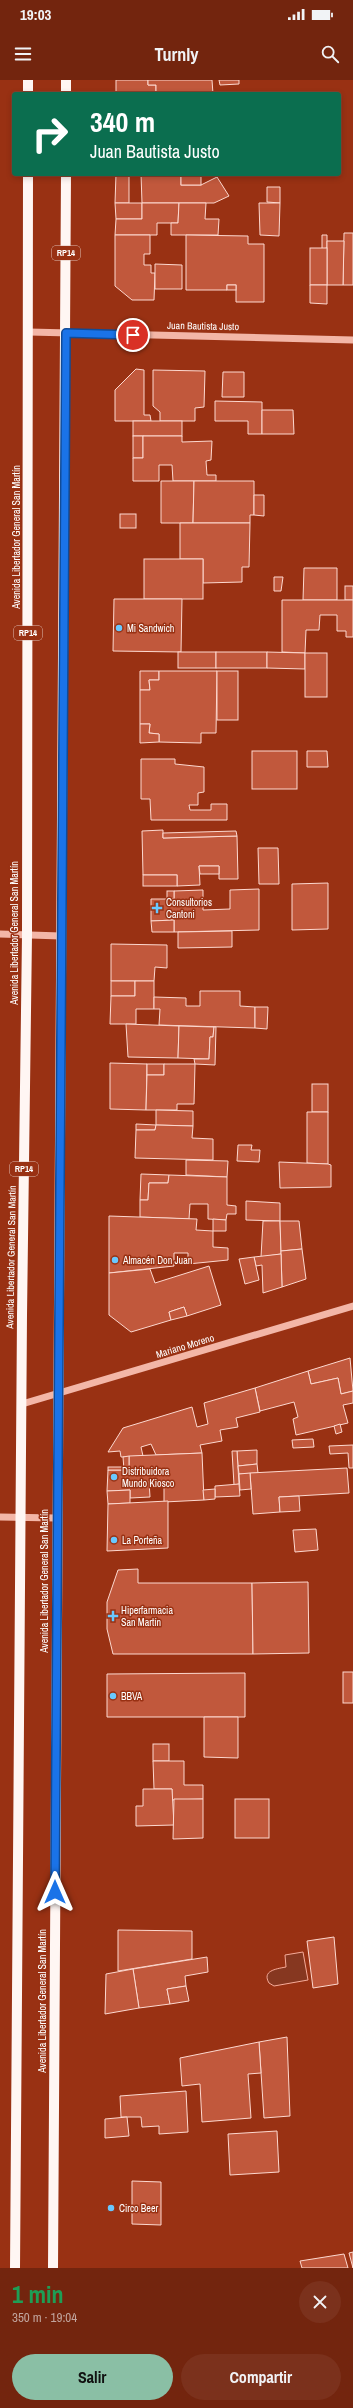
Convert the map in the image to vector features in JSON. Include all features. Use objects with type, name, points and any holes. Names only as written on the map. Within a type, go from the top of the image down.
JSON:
[{"type":"main road","points":[[28,80],[28,92]]},
{"type":"main road","points":[[66,80],[66,92]]},
{"type":"main road","name":"Avenida Libertador General San Martín","points":[[15,2268],[20,1517],[27,935],[28,176]]},
{"type":"main road","name":"Avenida Libertador General San Martín","points":[[53,2268],[56,1518],[66,176]]},
{"type":"street","name":"Juan Bautista Justo","points":[[29,332],[353,340]]},
{"type":"street","points":[[0,934],[61,936]]},
{"type":"street","name":"Mariano Moreno","points":[[22,1404],[353,1306]]},
{"type":"street","points":[[0,1517],[56,1518]]},
{"type":"shaded area","points":[[303,1952],[308,1980],[274,1986],[269,1983],[267,1979],[268,1973],[286,1967],[285,1955]]},
{"type":"building","points":[[116,80],[148,80],[148,85],[156,85],[156,92],[116,92]]},
{"type":"building","points":[[148,80],[212,80],[213,92],[156,92],[156,85],[148,85]]},
{"type":"building","points":[[219,80],[239,80],[239,84],[220,85]]},
{"type":"building","points":[[116,176],[129,176],[129,203],[115,203]]},
{"type":"building","points":[[141,176],[181,176],[181,185],[201,185],[217,177],[229,196],[214,203],[142,203]]},
{"type":"building","points":[[181,176],[201,176],[201,185],[181,185]]},
{"type":"building","points":[[267,187],[280,187],[280,203],[267,202]]},
{"type":"building","points":[[115,203],[142,203],[142,219],[116,219]]},
{"type":"building","points":[[142,203],[179,203],[178,223],[157,223],[157,235],[115,235],[116,219],[142,219]]},
{"type":"building","points":[[179,203],[206,203],[205,219],[219,219],[218,235],[171,235],[171,223],[178,223]]},
{"type":"building","points":[[259,203],[280,203],[279,236],[260,235]]},
{"type":"building","points":[[344,233],[353,233],[353,285],[343,285]]},
{"type":"building","points":[[115,235],[150,235],[150,254],[144,254],[144,265],[151,265],[151,273],[155,273],[154,300],[132,300],[115,286]]},
{"type":"building","points":[[186,235],[248,236],[248,244],[264,244],[264,302],[236,302],[236,285],[227,285],[227,290],[186,290]]},
{"type":"building","points":[[322,235],[327,235],[327,248],[322,249]]},
{"type":"building","points":[[327,241],[344,241],[343,285],[327,285]]},
{"type":"building","points":[[310,248],[327,248],[327,285],[310,285]]},
{"type":"building","points":[[155,264],[182,265],[182,289],[155,289]]},
{"type":"building","points":[[227,285],[236,285],[236,290],[227,290]]},
{"type":"building","points":[[310,285],[327,285],[327,304],[310,303]]},
{"type":"building","points":[[136,369],[144,370],[144,415],[150,415],[151,421],[115,421],[115,390]]},
{"type":"building","points":[[153,370],[205,371],[204,407],[195,408],[195,421],[160,421],[160,412],[153,406]]},
{"type":"building","points":[[223,372],[244,372],[244,397],[222,397]]},
{"type":"building","points":[[215,401],[262,402],[262,434],[248,434],[248,421],[215,421]]},
{"type":"building","points":[[262,410],[293,410],[294,434],[262,434]]},
{"type":"building","points":[[133,421],[182,421],[182,436],[133,436]]},
{"type":"building","points":[[133,436],[143,436],[143,458],[133,458]]},
{"type":"building","points":[[143,436],[182,436],[182,442],[212,441],[211,460],[206,461],[207,475],[216,475],[216,481],[173,481],[172,465],[159,465],[159,481],[133,481],[133,458],[143,458]]},
{"type":"building","points":[[161,481],[194,481],[193,523],[161,523]]},
{"type":"building","points":[[194,481],[254,481],[254,515],[250,515],[250,523],[193,523]]},
{"type":"building","points":[[254,495],[264,495],[264,516],[254,515]]},
{"type":"building","points":[[120,514],[136,514],[136,528],[120,528]]},
{"type":"building","points":[[180,523],[250,523],[249,567],[242,567],[242,582],[203,583],[203,559],[180,559]]},
{"type":"building","points":[[144,559],[203,559],[203,599],[144,599]]},
{"type":"building","points":[[304,568],[337,568],[337,600],[303,600]]},
{"type":"building","points":[[274,577],[283,577],[281,591],[274,591]]},
{"type":"building","points":[[345,586],[353,586],[353,600],[345,600]]},
{"type":"building","points":[[114,599],[182,599],[181,652],[113,651]]},
{"type":"building","points":[[282,600],[353,600],[353,637],[346,637],[346,631],[337,631],[337,615],[320,615],[319,630],[306,630],[305,653],[282,652]]},
{"type":"building","points":[[178,652],[216,652],[216,668],[178,668]]},
{"type":"building","points":[[216,652],[267,652],[267,668],[216,668]]},
{"type":"building","points":[[267,652],[305,653],[305,669],[267,668]]},
{"type":"building","points":[[305,653],[327,653],[327,697],[305,697]]},
{"type":"building","points":[[140,671],[159,671],[159,680],[149,680],[150,690],[140,690]]},
{"type":"building","points":[[159,671],[217,671],[216,733],[201,733],[201,743],[159,742],[159,734],[149,733],[150,724],[140,724],[140,690],[150,690],[149,680],[159,680]]},
{"type":"building","points":[[217,671],[238,671],[238,720],[217,720]]},
{"type":"building","points":[[140,724],[150,724],[149,733],[159,734],[159,742],[140,743]]},
{"type":"building","points":[[252,751],[297,751],[297,789],[252,789]]},
{"type":"building","points":[[307,751],[327,751],[328,767],[307,767]]},
{"type":"building","points":[[141,759],[175,759],[175,764],[204,767],[204,792],[198,793],[198,805],[189,805],[190,810],[211,810],[211,804],[227,804],[227,820],[151,820],[150,799],[141,799]]},
{"type":"building","points":[[163,830],[163,838],[237,836],[238,879],[219,879],[219,866],[199,866],[200,885],[177,886],[177,875],[143,875],[142,831]]},
{"type":"building","points":[[236,831],[237,836],[163,838],[163,833]]},
{"type":"building","points":[[258,848],[278,848],[279,884],[259,884]]},
{"type":"building","points":[[199,866],[219,866],[219,874],[200,874]]},
{"type":"building","points":[[143,875],[177,875],[177,886],[143,886]]},
{"type":"building","points":[[328,883],[328,929],[292,930],[292,884]]},
{"type":"building","points":[[259,889],[259,930],[174,932],[174,920],[151,921],[151,899],[174,899],[174,891],[203,890],[203,910],[230,909],[230,890]]},
{"type":"building","points":[[167,891],[174,891],[174,899],[167,899]]},
{"type":"building","points":[[174,920],[174,932],[152,932],[151,921]]},
{"type":"building","points":[[232,931],[232,947],[178,948],[178,932]]},
{"type":"building","points":[[111,944],[167,945],[167,968],[155,967],[154,981],[111,981]]},
{"type":"building","points":[[111,981],[135,981],[135,996],[111,996]]},
{"type":"building","points":[[135,981],[154,981],[154,1009],[136,1009],[136,1024],[110,1024],[111,996],[135,996]]},
{"type":"building","points":[[200,991],[240,991],[240,1006],[255,1007],[255,1028],[159,1025],[160,1009],[154,1009],[154,997],[186,998],[186,1006],[200,1006]]},
{"type":"building","points":[[255,1007],[268,1007],[267,1029],[255,1028]]},
{"type":"building","points":[[126,1024],[179,1026],[178,1058],[128,1057]]},
{"type":"building","points":[[179,1026],[214,1027],[213,1037],[210,1037],[209,1059],[178,1058]]},
{"type":"building","points":[[214,1027],[216,1027],[215,1065],[195,1064],[194,1059],[209,1059],[210,1037],[213,1037]]},
{"type":"building","points":[[110,1063],[147,1064],[146,1110],[110,1109]]},
{"type":"building","points":[[147,1064],[164,1064],[164,1075],[147,1075]]},
{"type":"building","points":[[164,1064],[195,1064],[194,1104],[177,1104],[177,1110],[146,1110],[147,1075],[164,1075]]},
{"type":"building","points":[[312,1084],[328,1084],[328,1112],[312,1112]]},
{"type":"building","points":[[156,1110],[193,1111],[193,1126],[156,1125]]},
{"type":"building","points":[[307,1112],[328,1112],[328,1164],[307,1163]]},
{"type":"building","points":[[136,1124],[156,1125],[155,1130],[136,1130]]},
{"type":"building","points":[[156,1125],[193,1126],[192,1138],[213,1139],[213,1160],[135,1158],[136,1130],[155,1130]]},
{"type":"building","points":[[238,1145],[252,1145],[251,1150],[260,1150],[259,1162],[237,1161]]},
{"type":"building","points":[[186,1160],[228,1161],[227,1177],[186,1175]]},
{"type":"building","points":[[279,1162],[331,1165],[331,1187],[280,1188]]},
{"type":"building","points":[[141,1174],[169,1175],[168,1183],[149,1183],[148,1200],[140,1200]]},
{"type":"building","points":[[169,1175],[227,1177],[227,1205],[236,1206],[236,1214],[227,1214],[226,1220],[208,1219],[208,1204],[190,1204],[189,1219],[140,1217],[140,1200],[148,1200],[149,1183],[168,1183]]},
{"type":"building","points":[[246,1201],[280,1203],[280,1221],[246,1220]]},
{"type":"building","points":[[109,1216],[197,1219],[196,1230],[213,1231],[213,1247],[228,1248],[228,1260],[188,1264],[188,1253],[174,1253],[174,1266],[109,1273]]},
{"type":"building","points":[[213,1219],[226,1220],[226,1231],[213,1231]]},
{"type":"building","points":[[263,1221],[280,1221],[281,1254],[261,1257]]},
{"type":"building","points":[[280,1221],[299,1221],[302,1249],[281,1251]]},
{"type":"building","points":[[302,1249],[306,1279],[282,1287],[281,1251]]},
{"type":"building","points":[[281,1254],[282,1287],[263,1293],[262,1265],[256,1266],[254,1257]]},
{"type":"building","points":[[254,1257],[259,1280],[245,1284],[239,1259]]},
{"type":"building","points":[[209,1266],[221,1305],[187,1316],[184,1307],[169,1312],[171,1320],[131,1332],[109,1315],[109,1273],[150,1269],[155,1283]]},
{"type":"building","points":[[184,1307],[187,1316],[171,1320],[169,1312]]},
{"type":"building","points":[[350,1358],[353,1391],[341,1394],[338,1378],[311,1384],[308,1371]]},
{"type":"building","points":[[308,1371],[311,1384],[338,1378],[341,1394],[353,1391],[353,1403],[343,1405],[348,1423],[296,1435],[293,1419],[298,1417],[294,1402],[260,1411],[255,1388]]},
{"type":"building","points":[[255,1388],[260,1412],[236,1418],[238,1427],[220,1430],[222,1441],[200,1445],[202,1453],[156,1455],[151,1444],[141,1447],[143,1456],[121,1457],[120,1451],[108,1452],[123,1428],[192,1407],[197,1427],[208,1424],[204,1403]]},
{"type":"building","points":[[340,1424],[342,1432],[336,1434],[334,1426]]},
{"type":"building","points":[[313,1439],[314,1447],[293,1448],[292,1440]]},
{"type":"building","points":[[353,1445],[353,1468],[349,1468],[348,1453],[330,1454],[329,1446]]},
{"type":"building","points":[[257,1450],[257,1464],[238,1466],[237,1451]]},
{"type":"building","points":[[232,1451],[237,1451],[239,1484],[234,1485]]},
{"type":"building","points":[[202,1453],[204,1500],[164,1502],[164,1481],[149,1481],[150,1497],[130,1498],[130,1490],[107,1491],[108,1470],[129,1470],[129,1456]]},
{"type":"building","points":[[129,1456],[129,1470],[124,1470],[123,1457]]},
{"type":"building","points":[[257,1464],[258,1473],[239,1474],[238,1466]]},
{"type":"building","points":[[108,1467],[124,1467],[124,1470],[108,1470]]},
{"type":"building","points":[[347,1468],[349,1493],[279,1497],[280,1512],[253,1514],[250,1473]]},
{"type":"building","points":[[250,1473],[251,1489],[240,1490],[239,1474]]},
{"type":"building","points":[[239,1484],[240,1496],[215,1497],[215,1486]]},
{"type":"building","points":[[215,1489],[215,1499],[204,1500],[203,1490]]},
{"type":"building","points":[[130,1490],[130,1503],[108,1504],[107,1491]]},
{"type":"building","points":[[299,1496],[300,1511],[280,1512],[279,1497]]},
{"type":"building","points":[[168,1501],[168,1548],[107,1551],[108,1504]]},
{"type":"building","points":[[316,1529],[318,1550],[295,1552],[293,1530]]},
{"type":"building","points":[[138,1569],[138,1583],[252,1583],[253,1654],[113,1654],[107,1629],[107,1602],[118,1570]]},
{"type":"building","points":[[308,1582],[309,1653],[253,1654],[252,1583]]},
{"type":"building","points":[[343,1672],[353,1672],[353,1703],[343,1703]]},
{"type":"building","points":[[245,1673],[245,1717],[107,1717],[107,1674]]},
{"type":"building","points":[[204,1717],[238,1717],[238,1758],[204,1757]]},
{"type":"building","points":[[153,1744],[169,1744],[169,1761],[153,1761]]},
{"type":"building","points":[[153,1761],[184,1761],[184,1785],[203,1785],[203,1799],[172,1800],[172,1789],[154,1789]]},
{"type":"building","points":[[143,1789],[172,1789],[174,1825],[136,1826],[136,1806],[143,1806]]},
{"type":"building","points":[[174,1799],[203,1799],[203,1838],[173,1839]]},
{"type":"building","points":[[235,1799],[269,1799],[269,1838],[235,1838]]},
{"type":"building","points":[[118,1930],[192,1931],[192,1959],[118,1971]]},
{"type":"building","points":[[334,1937],[338,1984],[313,1988],[307,1941]]},
{"type":"building","points":[[207,1957],[208,1972],[185,1976],[186,1986],[167,1989],[170,2004],[139,2008],[133,1969]]},
{"type":"building","points":[[133,1969],[139,2008],[105,2014],[106,1974]]},
{"type":"building","points":[[186,1986],[189,2001],[170,2004],[167,1989]]},
{"type":"building","points":[[287,2037],[290,2116],[264,2118],[259,2042]]},
{"type":"building","points":[[259,2042],[261,2073],[248,2074],[251,2118],[202,2122],[200,2084],[182,2086],[180,2058]]},
{"type":"building","points":[[186,2091],[188,2132],[159,2134],[159,2126],[142,2127],[141,2117],[121,2117],[120,2096]]},
{"type":"building","points":[[127,2117],[129,2136],[105,2138],[105,2119]]},
{"type":"building","points":[[277,2131],[279,2172],[230,2175],[228,2134]]},
{"type":"building","points":[[132,2181],[161,2182],[161,2225],[132,2224]]},
{"type":"building","points":[[353,2252],[353,2268],[349,2253]]},
{"type":"building","points":[[344,2254],[348,2268],[302,2268],[300,2261]]},
{"type":"place","name":"Mi Sandwich","points":[[119,628]]},
{"type":"place","name":"Consultorios Cantoni","points":[[157,908]]},
{"type":"place","name":"Almacén Don Juan","points":[[115,1260]]},
{"type":"place","name":"Distribuidora Mundo Kiosco","points":[[114,1477]]},
{"type":"place","name":"La Porteña","points":[[114,1540]]},
{"type":"place","name":"Hiperfarmacia San Martín","points":[[113,1616]]},
{"type":"place","name":"BBVA","points":[[113,1696]]},
{"type":"place","name":"Circo Beer","points":[[111,2208]]},
{"type":"route","points":[[55,1892],[56,1518],[66,333],[133,335]]}]
